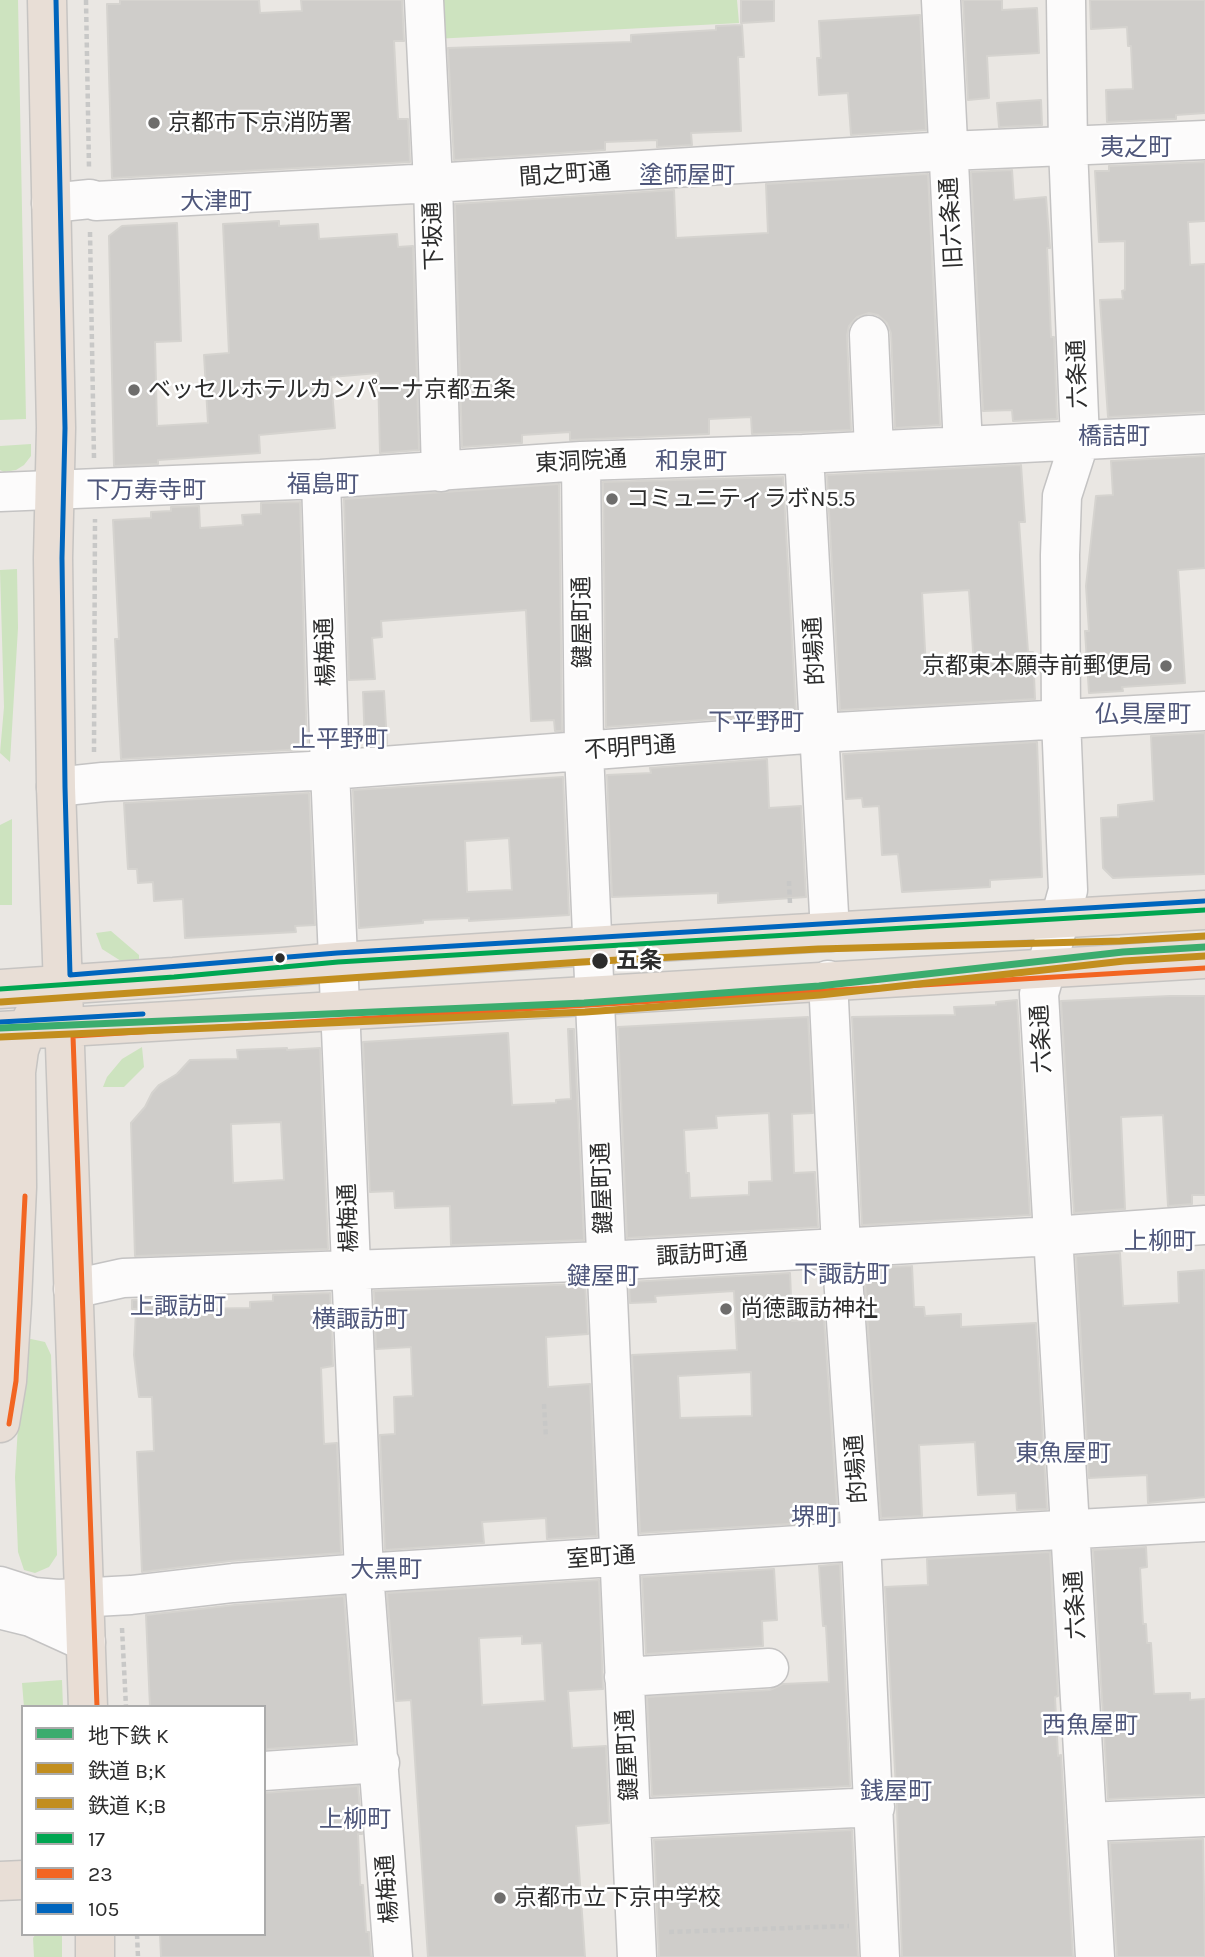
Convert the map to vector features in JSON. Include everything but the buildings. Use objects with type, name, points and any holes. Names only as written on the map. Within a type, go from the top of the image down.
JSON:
[{"type":"highway","points":[[47,0],[56,490],[53,558],[56,787],[88,1705]]},
{"type":"highway","points":[[0,989],[338,962],[1205,910]]},
{"type":"highway","points":[[13,1031],[1205,959]]},
{"type":"highway","points":[[13,1031],[35,1013],[49,994],[62,984]]},
{"type":"highway","points":[[0,1423],[8,1381],[17,1187],[16,1072],[19,1050],[13,1031]]},
{"type":"highway","points":[[0,1881],[21,1881]]},
{"type":"highway","points":[[95,1936],[95,1957]]},
{"type":"street","name":"下坂通","points":[[424,0],[433,183],[441,472]]},
{"type":"street","name":"旧六条通","points":[[941,0],[963,446]]},
{"type":"street","name":"六条通","points":[[1066,0],[1068,147],[1080,440],[1062,496],[1060,555],[1061,719],[1068,890],[1040,994],[1095,1957]]},
{"type":"street","name":"間之町通","points":[[51,203],[433,183],[948,151],[1205,140]]},
{"type":"street","points":[[869,335],[873,450]]},
{"type":"street","name":"東洞院通","points":[[0,492],[321,479],[581,461],[804,454],[1205,433]]},
{"type":"street","name":"的場通","points":[[804,454],[830,932]]},
{"type":"street","name":"鍵屋町通","points":[[581,461],[584,752],[637,1945]]},
{"type":"street","name":"楊梅通","points":[[321,479],[330,770],[364,1573],[393,1957]]},
{"type":"street","name":"不明門通","points":[[56,787],[330,770],[819,733],[1205,711]]},
{"type":"street","name":"的場通","points":[[828,980],[841,1247],[862,1541],[879,1941]]},
{"type":"street","name":"諏訪町通","points":[[73,1289],[123,1278],[605,1261],[1205,1225]]},
{"type":"street","name":"室町通","points":[[0,1586],[34,1597],[84,1598],[364,1573],[1205,1522]]},
{"type":"street","points":[[0,1609],[31,1617],[86,1642]]},
{"type":"street","points":[[624,1677],[769,1668]]},
{"type":"street","points":[[266,1771],[380,1763]]},
{"type":"street","points":[[631,1819],[874,1807]]},
{"type":"street","points":[[1087,1822],[1205,1817]]},
{"type":"path","points":[[86,0],[94,488],[95,783]]},
{"type":"path","points":[[789,881],[790,911]]},
{"type":"path","points":[[544,1404],[546,1438]]},
{"type":"path","points":[[137,1936],[138,1957]]},
{"type":"path","points":[[637,1945],[879,1941]]},
{"type":"green space","points":[[0,0],[18,0],[26,419],[0,420]]},
{"type":"green space","points":[[432,0],[737,0],[739,23],[434,39]]},
{"type":"green space","points":[[31,444],[31,456],[24,465],[16,470],[0,470],[0,446]]},
{"type":"green space","points":[[17,569],[18,628],[10,762],[0,753],[4,707],[0,570]]},
{"type":"green space","points":[[12,819],[12,905],[0,905],[0,825]]},
{"type":"green space","points":[[111,931],[139,955],[139,962],[121,961],[102,949],[96,933]]},
{"type":"green space","points":[[142,1047],[144,1067],[124,1087],[103,1087],[107,1077],[122,1059]]},
{"type":"green space","points":[[23,1340],[45,1342],[51,1355],[57,1555],[49,1567],[35,1573],[24,1570],[18,1552],[15,1477]]},
{"type":"green space","points":[[62,1680],[63,1705],[24,1705],[22,1683]]},
{"type":"green space","points":[[62,1936],[62,1957],[34,1957],[33,1938]]},
{"type":"metro line","name":"K","points":[[0,1028],[584,1003],[819,986],[1123,952],[1205,947]]},
{"type":"rail line","name":"K;B","points":[[1,1002],[582,962],[818,949],[1120,941],[1205,936]]},
{"type":"rail line","name":"B;K","points":[[0,1037],[585,1012],[820,995],[1124,961],[1205,956]]},
{"type":"transit line","name":"105","points":[[56,0],[65,428],[62,558],[70,975],[337,953],[1204,901]]},
{"type":"transit line","name":"17","points":[[0,989],[338,962],[1205,910]]},
{"type":"transit line","name":"23","points":[[97,1705],[73,1036],[1205,968]]},
{"type":"transit line","name":"105","points":[[0,1022],[143,1014]]},
{"type":"transit line","name":"23","points":[[9,1424],[16,1381],[25,1196]]},
{"type":"place","name":"京都市下京消防署","points":[[154,123]]},
{"type":"place","name":"ベッセルホテルカンパーナ京都五条","points":[[134,390]]},
{"type":"place","name":"コミュニティラボN5.5","points":[[612,499]]},
{"type":"place","name":"京都東本願寺前郵便局","points":[[1166,666]]},
{"type":"place","name":"五条","points":[[600,961]]},
{"type":"place","name":"尚徳諏訪神社","points":[[726,1309]]},
{"type":"place","name":"京都市立下京中学校","points":[[500,1898]]},
{"type":"district","name":"夷之町","points":[[1136,148]]},
{"type":"district","name":"塗師屋町","points":[[687,176]]},
{"type":"district","name":"大津町","points":[[216,202]]},
{"type":"district","name":"橋詰町","points":[[1114,437]]},
{"type":"district","name":"和泉町","points":[[691,462]]},
{"type":"district","name":"福島町","points":[[323,485]]},
{"type":"district","name":"下万寿寺町","points":[[146,491]]},
{"type":"district","name":"仏具屋町","points":[[1143,715]]},
{"type":"district","name":"下平野町","points":[[756,723]]},
{"type":"district","name":"上平野町","points":[[340,740]]},
{"type":"district","name":"上柳町","points":[[1160,1242]]},
{"type":"district","name":"下諏訪町","points":[[842,1275]]},
{"type":"district","name":"鍵屋町","points":[[603,1277]]},
{"type":"district","name":"上諏訪町","points":[[178,1307]]},
{"type":"district","name":"横諏訪町","points":[[360,1320]]},
{"type":"district","name":"東魚屋町","points":[[1063,1454]]},
{"type":"district","name":"堺町","points":[[815,1518]]},
{"type":"district","name":"大黒町","points":[[386,1570]]},
{"type":"district","name":"西魚屋町","points":[[1090,1726]]},
{"type":"district","name":"銭屋町","points":[[896,1792]]},
{"type":"district","name":"上柳町","points":[[355,1820]]}]
